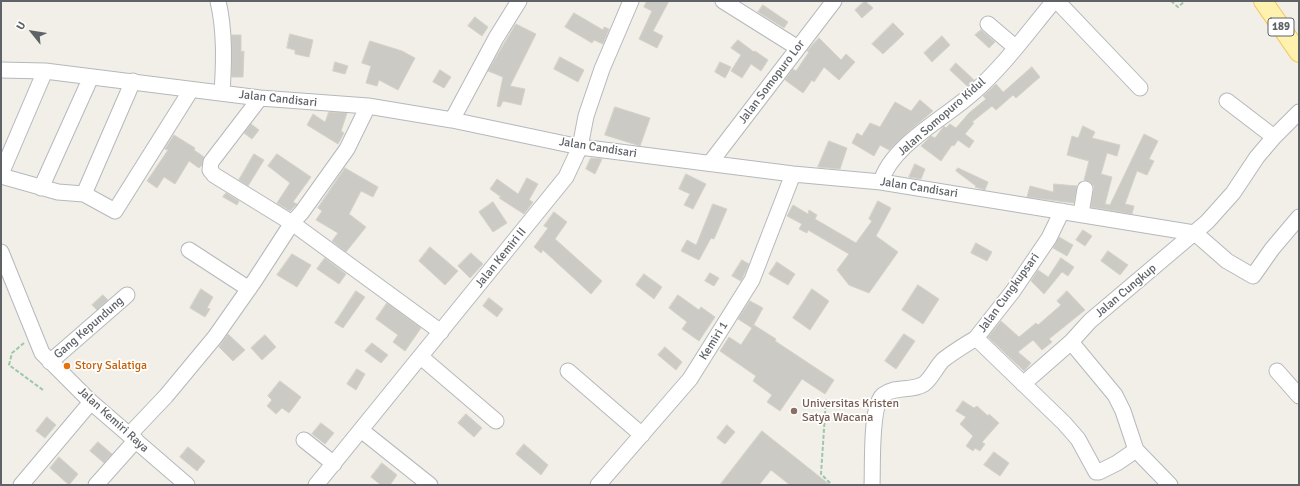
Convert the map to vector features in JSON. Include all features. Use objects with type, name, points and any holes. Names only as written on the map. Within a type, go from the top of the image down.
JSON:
[{"type":"main road","name":"189","points":[[1263,1],[1299,53]]},
{"type":"street","points":[[218,1],[221,15],[224,60],[222,93]]},
{"type":"street","points":[[452,120],[496,38],[519,1]]},
{"type":"street","name":"Jalan Kemiri II","points":[[325,482],[334,464],[566,178],[580,147],[586,116],[602,68],[632,1]]},
{"type":"street","points":[[723,1],[798,48]]},
{"type":"street","name":"Jalan Somopuro Lor","points":[[710,163],[834,1]]},
{"type":"street","name":"Jalan Somopuro Kidul","points":[[881,182],[883,174],[894,159],[915,138],[973,93],[1054,1]]},
{"type":"street","points":[[1057,1],[1140,88]]},
{"type":"street","points":[[988,24],[1015,47]]},
{"type":"street","name":"Jalan Candisari","points":[[1,70],[45,71],[260,98],[368,106],[452,120],[580,147],[793,174],[881,182],[1195,233]]},
{"type":"street","points":[[45,71],[1,175],[58,192],[84,194],[114,211],[116,211],[191,90]]},
{"type":"street","points":[[41,188],[91,77]]},
{"type":"street","points":[[84,194],[133,81]]},
{"type":"street","points":[[260,98],[211,162],[210,170],[214,175],[292,223],[441,332]]},
{"type":"street","points":[[1227,101],[1274,137]]},
{"type":"street","points":[[96,485],[166,396],[216,337],[292,223],[302,212],[347,149],[368,106]]},
{"type":"street","name":"Jalan Cungkup","points":[[1071,342],[1090,321],[1207,222],[1233,193],[1274,137],[1299,112]]},
{"type":"street","name":"Kemiri 1","points":[[598,485],[690,379],[752,280],[793,174]]},
{"type":"street","points":[[1081,214],[1085,189]]},
{"type":"street","name":"Jalan Cungkupsari","points":[[1062,211],[1049,238],[1013,291],[976,338],[1072,431],[1096,472],[1117,463],[1136,450]]},
{"type":"street","points":[[1195,233],[1227,261],[1253,276],[1272,249],[1299,218]]},
{"type":"street","points":[[189,250],[249,289]]},
{"type":"street","points":[[1,252],[34,335],[46,357]]},
{"type":"street","name":"Gang Kepundung","points":[[46,357],[127,295]]},
{"type":"street","points":[[872,485],[876,407],[879,400],[883,395],[894,389],[919,387],[928,381],[942,361],[976,338]]},
{"type":"street","points":[[1023,384],[1071,342],[1115,395],[1123,411],[1136,450],[1170,485]]},
{"type":"street","points":[[421,356],[496,422]]},
{"type":"street","name":"Jalan Kemiri Raya","points":[[46,357],[92,402],[187,485]]},
{"type":"street","points":[[568,371],[642,435]]},
{"type":"street","points":[[1277,371],[1299,396]]},
{"type":"street","points":[[20,485],[92,402]]},
{"type":"street","points":[[361,430],[430,485]]},
{"type":"street","points":[[304,440],[334,464]]},
{"type":"path","points":[[1172,1],[1178,7],[1185,1]]},
{"type":"path","points":[[34,335],[12,353],[9,365],[43,390]]},
{"type":"path","points":[[826,399],[821,474],[832,485]]},
{"type":"building","points":[[647,1],[669,1],[653,31],[663,36],[657,48],[639,39],[652,11],[644,7]]},
{"type":"building","points":[[865,1],[873,8],[862,18],[855,10]]},
{"type":"building","points":[[763,5],[788,22],[784,28],[758,12]]},
{"type":"building","points":[[574,13],[603,30],[604,27],[609,29],[603,44],[594,40],[592,43],[565,27]]},
{"type":"building","points":[[475,17],[488,27],[482,36],[468,26]]},
{"type":"building","points":[[893,23],[904,34],[883,54],[872,44]]},
{"type":"building","points":[[516,24],[536,34],[510,86],[525,89],[521,105],[503,101],[500,107],[497,106],[503,77],[488,71]]},
{"type":"building","points":[[981,30],[995,42],[989,48],[975,35]]},
{"type":"building","points":[[290,34],[313,40],[309,57],[295,54],[295,50],[287,48]]},
{"type":"building","points":[[232,35],[241,35],[241,52],[244,51],[243,77],[232,77]]},
{"type":"building","points":[[942,36],[950,45],[932,62],[924,53]]},
{"type":"building","points":[[819,38],[841,60],[846,54],[855,62],[839,80],[824,67],[814,82],[812,80],[803,93],[785,80],[793,69],[796,71],[809,52],[807,51]]},
{"type":"building","points":[[738,40],[768,60],[761,71],[751,64],[742,78],[731,71],[741,55],[731,48]]},
{"type":"building","points":[[370,41],[402,51],[415,58],[398,90],[379,80],[377,86],[366,83],[371,66],[362,63]]},
{"type":"building","points":[[560,57],[584,70],[578,82],[554,69]]},
{"type":"building","points":[[335,62],[348,66],[345,74],[333,71]]},
{"type":"building","points":[[720,62],[731,67],[725,78],[715,72]]},
{"type":"building","points":[[956,63],[974,80],[967,86],[950,70]]},
{"type":"building","points":[[1032,67],[1040,77],[1016,98],[1013,95],[996,110],[992,106],[972,122],[974,123],[965,134],[974,141],[969,148],[958,140],[954,146],[952,145],[941,161],[921,146],[931,136],[935,138],[944,126],[946,128],[950,124],[956,128],[969,113],[986,99],[983,96],[996,84],[1003,92]]},
{"type":"building","points":[[440,70],[451,77],[444,88],[433,82]]},
{"type":"building","points":[[920,100],[933,111],[889,150],[880,145],[874,156],[852,143],[857,133],[862,136],[870,123],[880,127],[895,102],[911,111]]},
{"type":"building","points":[[615,107],[650,118],[640,146],[605,135]]},
{"type":"building","points":[[329,112],[347,113],[341,131],[344,133],[338,144],[307,125],[313,114],[325,122]]},
{"type":"building","points":[[251,124],[259,130],[252,139],[244,133]]},
{"type":"building","points":[[1083,126],[1095,132],[1092,138],[1120,145],[1117,156],[1107,153],[1101,174],[1112,177],[1105,204],[1110,205],[1144,134],[1158,141],[1149,159],[1154,161],[1147,175],[1137,171],[1125,204],[1134,206],[1132,214],[1091,207],[1094,186],[1090,182],[1084,180],[1089,161],[1067,155],[1072,136],[1078,138]]},
{"type":"building","points":[[174,135],[195,148],[194,150],[204,157],[202,165],[199,168],[189,161],[175,184],[164,177],[157,188],[147,181],[168,150],[165,149]]},
{"type":"building","points":[[829,141],[847,148],[840,169],[818,167]]},
{"type":"building","points":[[254,154],[264,160],[248,186],[239,180]]},
{"type":"building","points":[[277,154],[311,177],[293,202],[297,204],[290,211],[277,203],[290,183],[268,166]]},
{"type":"building","points":[[591,158],[602,159],[595,174],[586,169]]},
{"type":"building","points":[[915,164],[925,169],[921,179],[909,177]]},
{"type":"building","points":[[345,168],[378,187],[373,197],[361,191],[349,214],[366,227],[346,252],[332,241],[338,233],[316,220],[322,211],[318,208]]},
{"type":"building","points":[[958,168],[988,182],[985,190],[975,187],[976,186],[956,171]]},
{"type":"building","points":[[686,174],[706,184],[693,209],[684,205],[690,194],[679,189]]},
{"type":"building","points":[[527,178],[538,184],[529,200],[533,202],[524,214],[499,198],[501,197],[490,189],[497,179],[518,194]]},
{"type":"building","points":[[1054,184],[1077,186],[1074,203],[1027,197],[1030,186],[1053,192]]},
{"type":"building","points":[[226,193],[239,201],[237,205],[223,197]]},
{"type":"building","points":[[878,201],[891,208],[876,236],[898,252],[869,293],[849,285],[837,270],[849,254],[808,230],[807,233],[799,229],[802,224],[787,216],[793,205],[808,214],[809,210],[817,215],[815,219],[856,243],[872,221],[869,219]]},
{"type":"building","points":[[493,202],[507,223],[493,232],[479,212]]},
{"type":"building","points":[[713,204],[727,209],[714,239],[711,238],[699,260],[681,251],[687,240],[696,245]]},
{"type":"building","points":[[554,212],[567,222],[555,239],[602,281],[591,294],[543,250],[541,253],[534,247],[548,228],[544,226]]},
{"type":"building","points":[[1083,230],[1092,236],[1085,246],[1076,240]]},
{"type":"building","points":[[1059,237],[1073,245],[1067,256],[1053,248]]},
{"type":"building","points":[[976,243],[992,252],[987,261],[971,253]]},
{"type":"building","points":[[430,247],[458,271],[445,285],[419,261]]},
{"type":"building","points":[[1108,251],[1128,265],[1120,275],[1101,261]]},
{"type":"building","points":[[471,253],[483,264],[470,278],[458,266]]},
{"type":"building","points":[[292,254],[311,265],[297,287],[277,275]]},
{"type":"building","points":[[325,258],[346,274],[339,284],[317,269]]},
{"type":"building","points":[[1061,258],[1074,267],[1068,276],[1062,272],[1044,294],[1031,281],[1038,270],[1048,277]]},
{"type":"building","points":[[742,260],[749,264],[741,281],[732,276]]},
{"type":"building","points":[[777,262],[795,274],[788,285],[769,274]]},
{"type":"building","points":[[710,273],[719,278],[714,286],[705,281]]},
{"type":"building","points":[[644,274],[662,287],[654,299],[636,285]]},
{"type":"building","points":[[918,285],[939,299],[923,324],[902,310]]},
{"type":"building","points":[[201,289],[213,297],[207,308],[210,309],[205,317],[190,308]]},
{"type":"building","points":[[812,289],[829,301],[810,330],[793,318]]},
{"type":"building","points":[[356,291],[365,297],[343,328],[335,323]]},
{"type":"building","points":[[1067,291],[1085,310],[1049,339],[1052,342],[1042,350],[1033,340],[1018,352],[1031,363],[1024,371],[988,337],[1001,321],[1019,337],[1036,323],[1038,325],[1061,305],[1057,301]]},
{"type":"building","points":[[103,295],[108,300],[97,310],[92,305]]},
{"type":"building","points":[[678,295],[699,310],[701,307],[715,317],[699,341],[682,329],[687,322],[669,308]]},
{"type":"building","points":[[489,298],[503,309],[497,317],[483,306]]},
{"type":"building","points":[[750,301],[763,308],[753,326],[754,325],[776,339],[775,341],[834,380],[825,394],[802,379],[780,411],[767,402],[772,395],[753,381],[756,376],[720,351],[729,337],[741,345],[752,328],[738,319]]},
{"type":"building","points":[[387,303],[421,328],[405,351],[393,342],[398,335],[376,319]]},
{"type":"building","points":[[228,334],[245,350],[233,361],[219,347]]},
{"type":"building","points":[[904,334],[915,341],[896,369],[885,361]]},
{"type":"building","points":[[265,335],[276,347],[262,360],[251,348]]},
{"type":"building","points":[[372,343],[388,355],[381,363],[365,351]]},
{"type":"building","points":[[665,347],[682,362],[676,370],[658,355]]},
{"type":"building","points":[[357,369],[365,374],[356,390],[347,384]]},
{"type":"building","points":[[280,381],[301,397],[289,413],[282,408],[276,414],[267,406],[272,400],[268,396]]},
{"type":"building","points":[[963,401],[974,408],[977,406],[999,423],[982,442],[985,444],[980,451],[975,448],[973,451],[966,446],[973,436],[960,424],[966,417],[956,411]]},
{"type":"building","points":[[466,414],[482,428],[474,437],[458,423]]},
{"type":"building","points":[[47,417],[56,425],[45,438],[36,431]]},
{"type":"building","points":[[321,423],[334,433],[325,444],[312,434]]},
{"type":"building","points":[[727,425],[735,432],[725,444],[717,438]]},
{"type":"building","points":[[762,431],[830,485],[790,485],[771,470],[759,485],[720,485]]},
{"type":"building","points":[[98,442],[112,454],[104,463],[90,451]]},
{"type":"building","points":[[524,444],[548,465],[541,475],[516,454]]},
{"type":"building","points":[[188,447],[205,461],[197,471],[180,457]]},
{"type":"building","points":[[994,452],[1009,463],[1000,476],[984,465]]},
{"type":"building","points":[[59,457],[78,474],[69,485],[50,468]]},
{"type":"building","points":[[382,463],[397,475],[390,485],[381,485],[371,477]]},
{"type":"place","name":"Story Salatiga","points":[[67,366]]},
{"type":"place","name":"Universitas Kristen Satya Wacana","points":[[794,411]]}]
